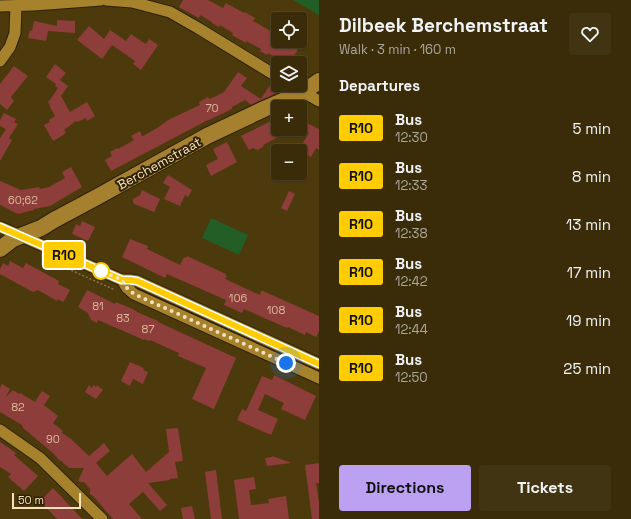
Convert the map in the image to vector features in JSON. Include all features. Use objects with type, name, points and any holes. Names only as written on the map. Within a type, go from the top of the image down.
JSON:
[{"type":"street","points":[[0,6],[102,0]]},
{"type":"street","points":[[106,0],[132,2],[170,12],[271,73]]},
{"type":"street","points":[[0,61],[10,47],[15,33],[16,6]]},
{"type":"street","name":"Berchemstraat","points":[[307,85],[319,81]]},
{"type":"street","name":"Berchemstraat","points":[[0,249],[13,239],[41,228],[207,136],[264,109],[292,92]]},
{"type":"street","points":[[302,92],[319,101]]},
{"type":"street","points":[[0,227],[122,280],[130,280],[140,283],[319,364]]},
{"type":"street","points":[[122,280],[127,288],[134,294],[318,376]]},
{"type":"street","points":[[134,294],[135,286],[140,283]]},
{"type":"street","points":[[0,430],[40,458],[102,519]]},
{"type":"green space","points":[[293,0],[319,0],[319,15]]},
{"type":"green space","points":[[211,218],[248,235],[239,255],[202,238]]},
{"type":"building","points":[[183,0],[208,0],[223,8],[226,3],[255,18],[253,21],[271,31],[271,48],[299,48],[294,56],[273,56],[268,53],[267,55],[260,51],[261,49],[232,35],[233,33],[220,25],[219,27],[200,15],[199,18],[179,7]]},
{"type":"building","points":[[57,20],[75,21],[75,33],[48,31],[46,41],[28,38],[30,30],[32,31],[34,21],[57,26]]},
{"type":"building","points":[[89,26],[104,39],[110,30],[126,41],[131,34],[146,44],[149,39],[158,45],[141,70],[133,64],[135,61],[112,45],[102,59],[77,40]]},
{"type":"building","points":[[55,64],[66,73],[60,80],[68,86],[61,96],[70,112],[87,102],[95,116],[87,121],[86,118],[77,122],[76,121],[64,130],[66,133],[65,134],[53,141],[44,125],[50,122],[49,120],[55,116],[48,101],[58,88],[55,86],[56,84],[46,77]]},
{"type":"building","points":[[14,66],[28,76],[11,97],[14,101],[7,110],[0,104],[0,84]]},
{"type":"building","points":[[238,72],[247,78],[241,86],[261,99],[271,84],[271,92],[279,92],[251,105],[245,100],[232,107],[232,109],[111,171],[105,160],[112,156],[110,152],[134,140],[131,136],[140,131],[143,136],[168,120],[200,105],[199,102],[208,97],[210,99],[224,92]]},
{"type":"building","points":[[4,113],[16,119],[14,122],[18,124],[9,138],[12,140],[0,161],[0,138],[6,129],[0,126],[0,120]]},
{"type":"building","points":[[271,121],[271,136],[280,136],[263,145],[264,146],[258,150],[253,148],[249,150],[241,136]]},
{"type":"building","points":[[307,123],[319,129],[319,150],[316,148],[311,157],[307,155],[307,144],[302,144],[309,132],[307,132]]},
{"type":"building","points":[[227,142],[237,162],[211,176],[206,165],[218,159],[213,149]]},
{"type":"building","points":[[71,167],[82,187],[50,206],[18,214],[0,205],[0,181],[21,190],[39,187],[40,189],[49,187],[65,178],[62,172]]},
{"type":"building","points":[[168,175],[192,190],[188,197],[185,195],[180,206],[164,199],[170,187],[163,183]]},
{"type":"building","points":[[142,190],[160,199],[154,212],[134,204],[133,199],[140,195]]},
{"type":"building","points":[[289,191],[295,194],[287,211],[281,208]]},
{"type":"building","points":[[82,221],[95,227],[88,241],[72,234],[76,224],[80,226]]},
{"type":"building","points":[[130,239],[148,246],[147,249],[180,265],[184,257],[186,258],[187,256],[226,274],[225,275],[227,276],[225,279],[260,295],[261,291],[263,291],[319,316],[319,331],[316,337],[306,332],[305,335],[288,327],[287,328],[244,309],[242,313],[224,305],[226,300],[167,274],[165,278],[122,257]]},
{"type":"building","points":[[10,261],[23,268],[26,263],[59,281],[58,284],[70,290],[64,301],[63,302],[58,299],[57,301],[38,290],[33,292],[0,274],[0,269],[3,263],[8,266]]},
{"type":"building","points":[[87,290],[115,304],[116,302],[133,309],[236,358],[214,409],[192,399],[206,368],[178,356],[179,353],[150,340],[144,340],[98,320],[97,323],[91,320],[88,313],[78,307]]},
{"type":"building","points":[[130,362],[144,368],[143,370],[148,372],[143,384],[133,379],[130,386],[121,381]]},
{"type":"building","points":[[274,375],[316,396],[305,420],[281,409],[284,403],[265,394],[258,410],[278,419],[271,435],[237,420],[242,409],[246,411],[262,376],[272,380]]},
{"type":"building","points":[[2,384],[10,389],[6,397],[13,390],[35,402],[42,391],[50,396],[44,405],[58,416],[53,423],[63,431],[62,433],[71,439],[89,456],[104,443],[110,451],[96,463],[107,476],[132,454],[146,472],[169,452],[166,429],[178,428],[183,461],[175,462],[178,478],[148,483],[167,505],[160,511],[143,492],[129,504],[142,519],[113,519],[90,494],[90,489],[84,482],[78,481],[84,468],[69,468],[23,428],[22,425],[0,412],[0,388]]},
{"type":"building","points":[[89,385],[92,388],[93,385],[96,387],[97,385],[103,390],[96,399],[85,392]]},
{"type":"building","points":[[0,442],[16,453],[14,455],[38,476],[24,491],[8,477],[11,474],[0,467]]},
{"type":"building","points":[[272,456],[291,463],[267,466],[265,458]]},
{"type":"building","points":[[319,463],[319,483],[316,483],[319,502],[319,519],[312,519],[305,465]]},
{"type":"building","points":[[216,470],[222,519],[211,519],[205,472]]},
{"type":"building","points":[[254,477],[256,489],[249,490],[251,505],[269,503],[268,499],[286,496],[289,519],[239,519],[234,480]]},
{"type":"building","points":[[53,488],[82,519],[57,519],[40,501]]},
{"type":"building","points":[[192,506],[195,519],[183,519],[181,508]]},
{"type":"bus line","name":"R10","points":[[0,227],[122,280],[137,281],[319,364]]},
{"type":"route","points":[[101,271],[96,269],[122,280],[130,292],[134,294],[286,363]]}]
